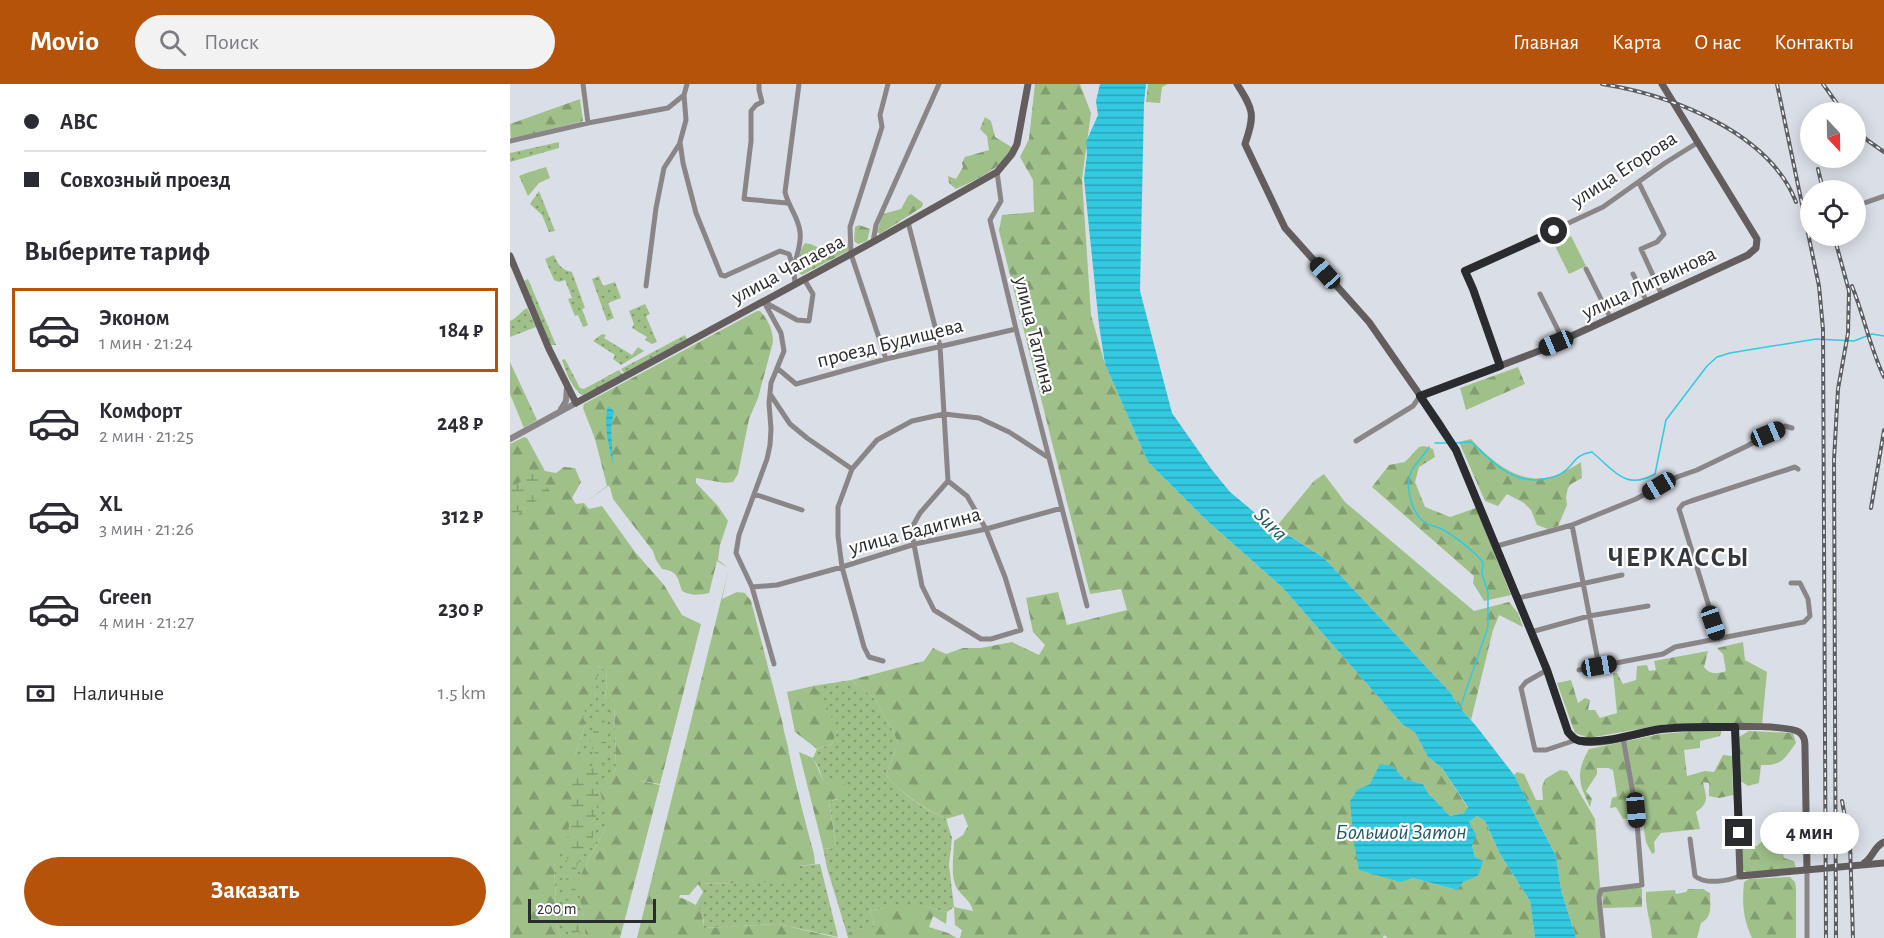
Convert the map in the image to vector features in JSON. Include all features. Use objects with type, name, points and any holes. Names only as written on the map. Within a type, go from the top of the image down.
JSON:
[{"type":"main road","name":"улица Чапаева","points":[[576,403],[795,285],[997,172],[1017,144],[1028,84]]},
{"type":"main road","points":[[1237,84],[1252,111],[1245,144],[1285,228],[1369,322],[1456,450],[1547,670],[1568,732],[1576,740],[1597,741],[1623,738],[1661,729],[1695,727],[1785,728],[1801,734],[1804,737],[1805,749],[1807,870]]},
{"type":"main road","points":[[1662,84],[1697,143]]},
{"type":"main road","name":"улица Литвинова","points":[[1420,396],[1500,366],[1611,319],[1748,255],[1756,248],[1757,239],[1697,143]]},
{"type":"main road","points":[[510,256],[576,403]]},
{"type":"main road","points":[[1735,727],[1740,876],[1883,863]]},
{"type":"main road","points":[[1859,865],[1868,860],[1884,842]]},
{"type":"main road","points":[[1875,851],[1877,859],[1883,863]]},
{"type":"street","points":[[584,84],[588,123]]},
{"type":"street","points":[[646,286],[656,208],[664,168],[680,142],[686,120],[684,95],[687,84]]},
{"type":"street","points":[[759,84],[762,102],[751,111],[751,141],[744,199],[787,203]]},
{"type":"street","points":[[794,270],[801,240],[800,230],[787,203],[785,192],[799,84]]},
{"type":"street","points":[[886,359],[851,254],[850,227],[882,127],[880,115],[888,84]]},
{"type":"street","points":[[873,242],[876,225],[939,84]]},
{"type":"street","points":[[510,141],[668,108],[684,95]]},
{"type":"street","points":[[680,142],[696,213],[721,275],[725,276],[780,251],[789,254],[794,270],[795,285]]},
{"type":"street","name":"улица Егорова","points":[[1500,366],[1465,271],[1604,207],[1697,143]]},
{"type":"street","name":"улица Татлина","points":[[997,172],[1001,201],[990,220],[1088,606]]},
{"type":"street","points":[[1639,183],[1665,234],[1657,242],[1641,249],[1662,295]]},
{"type":"street","points":[[1866,202],[1884,196]]},
{"type":"street","points":[[908,222],[940,346],[948,481],[920,513],[911,529],[922,586],[934,610],[981,639],[991,639],[1021,630],[1005,577],[986,529],[967,496],[948,481]]},
{"type":"street","points":[[1586,269],[1611,319]]},
{"type":"street","points":[[1633,274],[1647,302]]},
{"type":"street","points":[[764,302],[797,320],[809,321],[813,294],[804,279]]},
{"type":"street","points":[[1540,294],[1563,340]]},
{"type":"street","points":[[764,302],[781,333],[784,351],[771,383],[770,445],[739,535],[736,553],[752,587],[774,664]]},
{"type":"street","name":"проезд Будищева","points":[[777,368],[796,384],[886,359],[1016,329]]},
{"type":"street","points":[[558,413],[566,401],[567,387]]},
{"type":"street","points":[[770,394],[790,424],[852,469]]},
{"type":"street","points":[[1356,441],[1413,406],[1420,396]]},
{"type":"street","name":"улица Чапаева","points":[[510,439],[576,403]]},
{"type":"street","points":[[883,662],[869,657],[864,647],[842,567],[838,536],[838,507],[852,469],[878,440],[912,421],[944,414],[979,418],[1009,432],[1049,458]]},
{"type":"street","points":[[1497,546],[1572,525],[1636,499],[1785,426],[1792,428]]},
{"type":"street","points":[[1719,639],[1679,509],[1683,504],[1795,467],[1798,469]]},
{"type":"street","points":[[754,494],[802,510]]},
{"type":"street","name":"улица Бадигина","points":[[752,587],[777,585],[915,544],[986,529],[1062,508]]},
{"type":"street","points":[[1572,525],[1599,666]]},
{"type":"street","points":[[1518,598],[1622,575]]},
{"type":"street","points":[[1579,670],[1663,654],[1675,648],[1804,622],[1810,616],[1808,599],[1800,583],[1791,583]]},
{"type":"street","points":[[1531,632],[1589,616],[1647,606]]},
{"type":"street","points":[[1547,670],[1526,682],[1521,688],[1535,750],[1546,750],[1576,740]]},
{"type":"street","points":[[1603,938],[1599,897],[1601,890],[1642,885],[1636,810],[1623,738]]},
{"type":"street","points":[[1690,839],[1695,876],[1703,881],[1725,880],[1740,876]]},
{"type":"street","points":[[1807,870],[1807,938]]},
{"type":"green space","points":[[1035,84],[1080,84],[1091,113],[1082,179],[1091,315],[1105,364],[1148,462],[1204,518],[1282,587],[1403,725],[1415,731],[1428,757],[1442,768],[1468,808],[1464,813],[1450,816],[1428,793],[1423,784],[1404,779],[1393,766],[1370,784],[1358,789],[1413,878],[1457,890],[1462,882],[1478,876],[1482,861],[1475,857],[1469,822],[1477,816],[1485,821],[1500,854],[1530,901],[1535,938],[1388,938],[1384,935],[1383,938],[960,938],[962,930],[955,925],[954,907],[973,911],[956,886],[953,874],[954,841],[963,835],[968,826],[963,814],[946,819],[928,810],[913,800],[886,775],[898,743],[874,698],[851,680],[924,661],[933,648],[946,654],[963,648],[981,648],[1012,642],[1039,655],[1045,645],[1033,632],[1026,598],[1058,592],[1067,625],[1127,610],[1121,589],[1090,594],[999,231],[1002,215],[1034,212],[1033,180],[1020,157],[1029,139]]},
{"type":"green space","points":[[1148,84],[1168,84],[1162,87],[1160,103],[1146,102]]},
{"type":"green space","points":[[580,99],[583,121],[511,139],[510,124]]},
{"type":"green space","points":[[985,117],[991,121],[995,137],[1013,148],[1002,162],[956,189],[949,183],[948,176],[956,179],[963,167],[965,157],[989,150],[987,136],[980,129]]},
{"type":"green space","points":[[559,142],[559,148],[510,162],[510,153]]},
{"type":"green space","points":[[546,167],[550,178],[539,183],[528,196],[519,176]]},
{"type":"green space","points":[[539,191],[555,231],[549,232],[542,215],[530,204]]},
{"type":"green space","points":[[911,194],[923,203],[922,207],[880,234],[877,232],[883,214],[901,209]]},
{"type":"green space","points":[[859,225],[870,229],[867,241],[858,244],[854,241],[855,227]]},
{"type":"green space","points":[[1571,236],[1586,266],[1569,274],[1554,244]]},
{"type":"green space","points":[[805,243],[833,254],[845,243],[849,245],[848,251],[802,275],[799,273],[798,262]]},
{"type":"green space","points":[[554,255],[560,266],[572,272],[585,308],[582,309],[588,325],[583,327],[578,315],[575,316],[568,299],[572,298],[565,280],[559,282],[554,280],[545,259]]},
{"type":"green space","points":[[599,276],[603,286],[615,282],[621,298],[608,303],[614,318],[607,321],[592,279]]},
{"type":"green space","points":[[528,279],[556,345],[551,345],[524,281]]},
{"type":"green space","points":[[645,304],[650,314],[646,316],[657,342],[652,344],[645,340],[647,337],[632,328],[634,324],[629,311]]},
{"type":"green space","points":[[527,308],[536,327],[510,337],[510,321]]},
{"type":"green space","points":[[760,311],[769,325],[773,342],[758,398],[749,419],[738,474],[733,482],[725,483],[696,478],[696,483],[718,506],[728,521],[718,560],[729,568],[717,561],[709,593],[695,595],[682,591],[676,576],[662,569],[653,551],[613,499],[610,487],[608,486],[584,503],[607,486],[595,439],[583,408],[584,404]]},
{"type":"green space","points":[[602,334],[606,335],[604,338],[632,355],[638,347],[644,351],[621,365],[613,359],[615,355],[593,341]]},
{"type":"green space","points":[[685,335],[687,339],[625,374],[621,369]]},
{"type":"green space","points":[[565,359],[580,388],[584,389],[619,370],[623,375],[583,396],[570,380],[562,360]]},
{"type":"green space","points":[[510,362],[537,420],[524,428],[510,394]]},
{"type":"green space","points":[[1518,367],[1525,384],[1466,410],[1460,388]]},
{"type":"green space","points":[[524,437],[527,438],[545,471],[556,473],[564,467],[575,468],[581,482],[572,498],[576,504],[584,503],[589,509],[602,506],[635,552],[664,585],[682,615],[701,624],[660,784],[636,780],[660,785],[620,938],[586,938],[578,884],[607,826],[598,779],[613,777],[616,767],[614,701],[605,698],[606,671],[598,666],[595,701],[585,706],[583,718],[586,723],[575,754],[587,757],[592,779],[576,838],[567,842],[554,866],[557,925],[561,938],[510,938],[510,444]]},
{"type":"green space","points":[[1471,439],[1500,465],[1523,476],[1548,477],[1564,472],[1581,462],[1582,478],[1568,488],[1567,505],[1558,526],[1548,529],[1537,525],[1531,510],[1524,503],[1507,494],[1498,506],[1485,501],[1459,442]]},
{"type":"green space","points":[[1419,447],[1433,449],[1435,457],[1419,467],[1415,482],[1425,507],[1450,517],[1476,508],[1511,595],[1484,601],[1473,583],[1474,576],[1372,487],[1389,465],[1405,462]]},
{"type":"green space","points":[[533,474],[550,491],[510,520],[510,488]]},
{"type":"green space","points":[[1324,474],[1345,502],[1474,611],[1509,602],[1518,613],[1523,627],[1499,615],[1493,630],[1471,720],[1450,692],[1324,558],[1276,527],[1314,481]]},
{"type":"green space","points":[[729,568],[722,599],[737,592],[745,593],[751,601],[815,864],[798,866],[798,879],[791,881],[738,880],[736,883],[698,884],[689,895],[679,897],[691,902],[701,911],[703,928],[778,924],[838,938],[637,938]]},
{"type":"green space","points":[[1743,642],[1745,660],[1767,672],[1762,725],[1661,725],[1589,738],[1575,733],[1557,683],[1571,680],[1578,703],[1585,698],[1590,700],[1588,710],[1595,710],[1600,718],[1617,713],[1613,673],[1617,673],[1623,684],[1636,680],[1637,666],[1647,665],[1649,671],[1656,670],[1654,661],[1708,651],[1704,667],[1711,673],[1720,673],[1726,671],[1723,654],[1717,648]]},
{"type":"green space","points":[[597,666],[606,670],[605,698],[614,701],[616,767],[607,826],[584,868],[581,903],[586,938],[561,938],[557,925],[554,866],[566,841],[575,754],[586,723],[582,718],[585,706],[595,700]]},
{"type":"green space","points":[[851,680],[874,698],[898,743],[886,775],[913,800],[946,819],[952,838],[949,865],[954,907],[947,912],[924,906],[869,911],[874,928],[855,929],[847,934],[823,848],[830,849],[836,845],[829,802],[837,799],[823,780],[813,758],[817,749],[832,744],[837,731],[813,686]]},
{"type":"green space","points":[[813,686],[823,696],[837,731],[832,744],[817,749],[795,732],[787,692]]},
{"type":"green space","points":[[600,708],[604,709],[607,759],[595,778],[597,809],[593,837],[581,855],[574,875],[580,938],[570,938],[565,893],[566,849],[573,775],[594,768],[596,756],[590,743],[595,725],[595,712]]},
{"type":"green space","points":[[1722,729],[1720,736],[1700,741],[1700,748],[1684,750],[1687,776],[1705,771],[1714,772],[1723,755],[1732,756],[1733,795],[1719,798],[1709,796],[1709,783],[1703,782],[1705,802],[1696,812],[1700,829],[1661,833],[1654,842],[1655,852],[1652,854],[1646,842],[1642,817],[1623,819],[1616,807],[1610,808],[1612,798],[1617,796],[1613,770],[1608,768],[1597,768],[1597,774],[1586,791],[1592,799],[1590,807],[1580,778],[1582,765],[1589,749],[1660,734]]},
{"type":"green space","points":[[1749,731],[1793,733],[1796,743],[1778,763],[1761,765],[1759,783],[1748,786],[1738,779],[1739,737]]},
{"type":"green space","points":[[799,752],[813,758],[823,780],[839,782],[853,791],[829,802],[836,846],[830,849],[823,848]]},
{"type":"green space","points":[[1560,770],[1567,771],[1595,819],[1600,886],[1598,898],[1603,938],[1576,938],[1561,890],[1556,856],[1514,775],[1517,772],[1524,774],[1536,800],[1543,800],[1542,787],[1545,779]]},
{"type":"green space","points":[[1771,833],[1781,844],[1784,858],[1794,861],[1796,869],[1746,873],[1741,866],[1741,845],[1757,846]]},
{"type":"green space","points":[[820,864],[838,937],[778,924],[703,928],[703,916],[695,906],[703,892],[698,884],[736,883],[738,879],[755,882],[798,866]]},
{"type":"green space","points":[[1790,877],[1795,882],[1796,888],[1796,938],[1752,938],[1744,911],[1744,882],[1749,879]]},
{"type":"green space","points":[[1639,887],[1642,889],[1642,907],[1603,908],[1602,892]]},
{"type":"green space","points":[[1688,889],[1703,889],[1710,893],[1709,914],[1701,923],[1697,938],[1652,938],[1646,892],[1675,890],[1676,894],[1686,892]]},
{"type":"green space","points":[[903,904],[947,912],[946,924],[933,916],[929,927],[957,938],[848,938],[847,934],[854,929],[874,927],[869,911]]},
{"type":"water","name":"Большой Затон","points":[[1100,84],[1146,84],[1140,291],[1172,413],[1230,492],[1260,517],[1324,558],[1450,692],[1460,708],[1514,775],[1556,856],[1561,890],[1576,938],[1535,938],[1530,901],[1500,854],[1485,821],[1477,816],[1469,822],[1476,835],[1472,846],[1475,857],[1483,861],[1478,876],[1463,882],[1457,890],[1413,878],[1400,882],[1359,870],[1350,801],[1358,789],[1370,784],[1380,764],[1393,766],[1404,779],[1423,784],[1428,793],[1450,816],[1464,813],[1468,807],[1442,768],[1428,757],[1415,732],[1403,725],[1282,587],[1204,518],[1148,462],[1105,364],[1099,325],[1084,179],[1086,142],[1098,115],[1096,101]]},
{"type":"water","points":[[608,406],[614,411],[611,428],[613,464],[606,427]]},
{"type":"waterway","points":[[1454,443],[1471,442],[1503,470],[1522,478],[1533,480],[1556,476],[1566,470],[1577,458],[1592,452],[1620,476],[1636,480],[1645,479],[1655,474],[1666,420],[1707,366],[1717,357],[1816,339],[1854,341],[1872,334],[1884,336]]},
{"type":"waterway","points":[[1435,443],[1449,443]]},
{"type":"waterway","points":[[1429,447],[1410,476],[1409,490],[1412,505],[1424,522],[1453,536],[1483,562],[1482,573],[1488,593],[1488,627],[1460,708]]},
{"type":"railway","points":[[1602,84],[1658,97],[1715,121],[1741,137],[1764,156],[1783,177],[1796,202]]},
{"type":"railway","points":[[1777,84],[1819,286],[1823,329],[1826,938]]},
{"type":"railway","points":[[1823,84],[1836,102]]},
{"type":"railway","points":[[1866,139],[1884,152]]},
{"type":"railway","points":[[1818,169],[1821,180]]},
{"type":"railway","points":[[1836,938],[1834,460],[1838,389],[1848,333],[1849,291],[1837,246]]},
{"type":"railway","points":[[1852,286],[1884,377]]},
{"type":"railway","points":[[1871,508],[1884,430]]},
{"type":"railway","points":[[1842,801],[1850,843],[1853,938]]},
{"type":"district","name":"ЧЕРКАССЫ","points":[[1679,557]]},
{"type":"route","points":[[1554,231],[1465,271],[1500,366],[1420,396],[1456,450],[1547,670],[1568,732],[1576,740],[1597,741],[1623,738],[1661,729],[1735,727],[1739,833]]},
{"type":"water label","name":"Sura","points":[[1271,524]]}]
